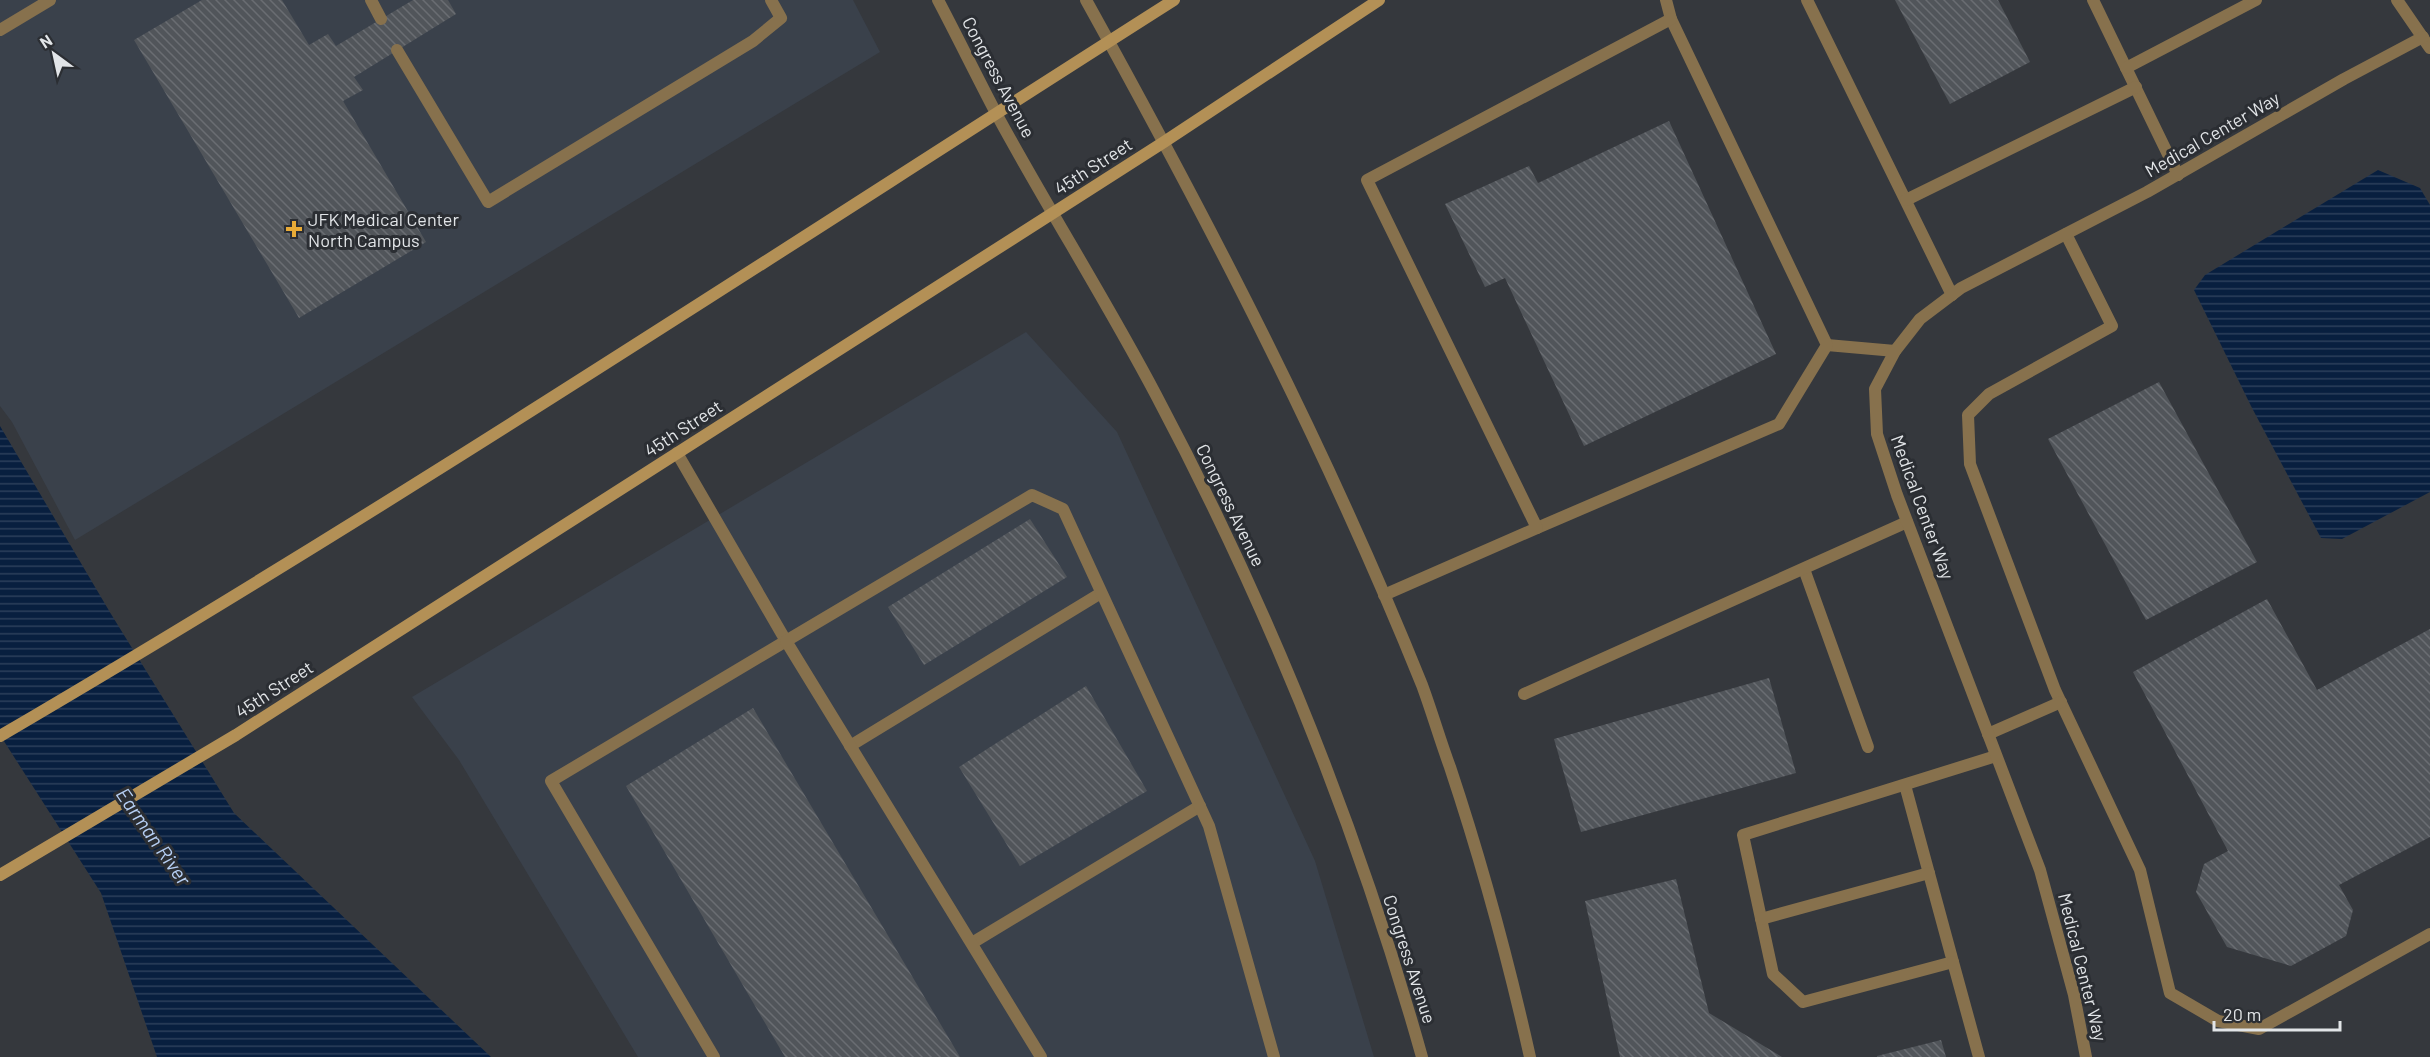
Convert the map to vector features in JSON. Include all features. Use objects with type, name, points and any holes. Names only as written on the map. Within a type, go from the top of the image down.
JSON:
[{"type":"main road","points":[[0,736],[165,639],[997,115],[1174,0]]},
{"type":"main road","name":"45th Street","points":[[0,875],[236,735],[1164,142],[1379,0]]},
{"type":"street","points":[[0,30],[50,0]]},
{"type":"street","points":[[371,0],[381,19]]},
{"type":"street","points":[[397,50],[488,202],[753,41],[781,18],[771,0]]},
{"type":"street","name":"Congress Avenue","points":[[938,0],[997,115],[1156,394],[1237,557],[1313,740],[1348,833],[1404,996],[1422,1057]]},
{"type":"street","points":[[1086,0],[1164,142],[1267,339],[1349,513],[1384,595],[1423,688],[1473,835],[1512,975],[1530,1057]]},
{"type":"street","points":[[1666,0],[1671,19],[1827,345]]},
{"type":"street","points":[[1806,0],[1952,295]]},
{"type":"street","points":[[2093,0],[2178,175]]},
{"type":"street","points":[[2126,68],[2256,0]]},
{"type":"street","points":[[2397,0],[2427,43]]},
{"type":"street","points":[[1537,528],[1367,180],[1671,19]]},
{"type":"street","name":"Medical Center Way","points":[[2086,1057],[2074,995],[2040,870],[1907,522],[1877,434],[1875,389],[1895,351],[1920,319],[1952,295],[2178,175],[2344,79],[2427,43]]},
{"type":"street","points":[[1906,200],[2136,87]]},
{"type":"street","points":[[2066,234],[2112,326],[1989,394],[1968,416],[1970,464],[2061,702],[2140,870],[2170,993],[2218,1021],[2259,1029],[2430,934]]},
{"type":"street","points":[[1384,595],[1779,424],[1827,345]]},
{"type":"street","points":[[1827,345],[1895,351]]},
{"type":"street","points":[[677,453],[786,641],[1041,1057]]},
{"type":"street","points":[[714,1057],[551,782],[1032,495],[1063,509],[1209,826],[1274,1057]]},
{"type":"street","points":[[1524,694],[1907,522]]},
{"type":"street","points":[[1804,569],[1868,747]]},
{"type":"street","points":[[850,746],[1101,593]]},
{"type":"street","points":[[1988,734],[2061,702]]},
{"type":"street","points":[[1953,962],[1803,1002],[1773,974],[1743,836],[1996,756]]},
{"type":"street","points":[[1905,785],[1979,1057]]},
{"type":"street","points":[[972,943],[1200,806]]},
{"type":"street","points":[[1761,919],[1929,873]]},
{"type":"shaded area","name":"JFK Medical Center North Campus","points":[[0,0],[853,0],[880,52],[75,540],[12,422],[0,406]]},
{"type":"shaded area","points":[[1026,332],[1117,432],[1315,861],[1374,1057],[638,1057],[459,760],[412,697]]},
{"type":"water","points":[[2378,170],[2420,188],[2430,205],[2430,492],[2342,539],[2321,538],[2252,408],[2194,290],[2205,275]]},
{"type":"water","name":"Earman River","points":[[0,426],[111,614],[234,813],[491,1057],[157,1057],[101,893],[0,735]]},
{"type":"building","points":[[202,0],[282,0],[309,45],[328,34],[336,46],[413,0],[448,0],[456,14],[354,77],[363,90],[343,101],[426,242],[299,318],[134,40]]},
{"type":"building","points":[[1895,0],[1998,0],[2030,62],[1950,104]]},
{"type":"building","points":[[1669,121],[1776,354],[1584,446],[1505,278],[1485,287],[1445,204],[1529,166],[1538,183]]},
{"type":"building","points":[[2159,382],[2257,562],[2146,620],[2048,439]]},
{"type":"building","points":[[1030,519],[1067,577],[924,665],[888,607]]},
{"type":"building","points":[[2267,599],[2317,690],[2430,629],[2430,837],[2339,885],[2353,910],[2346,936],[2291,966],[2227,947],[2196,892],[2204,864],[2228,851],[2133,672]]},
{"type":"building","points":[[1769,678],[1796,773],[1581,832],[1554,739]]},
{"type":"building","points":[[1086,686],[1147,791],[1020,866],[959,767]]},
{"type":"building","points":[[753,708],[960,1057],[785,1057],[626,786]]},
{"type":"building","points":[[1676,879],[1709,1013],[1782,1057],[1620,1057],[1585,901]]},
{"type":"building","points":[[1941,1040],[1946,1057],[1877,1057],[1877,1056]]},
{"type":"place","name":"JFK Medical Center North Campus","points":[[294,229]]}]
